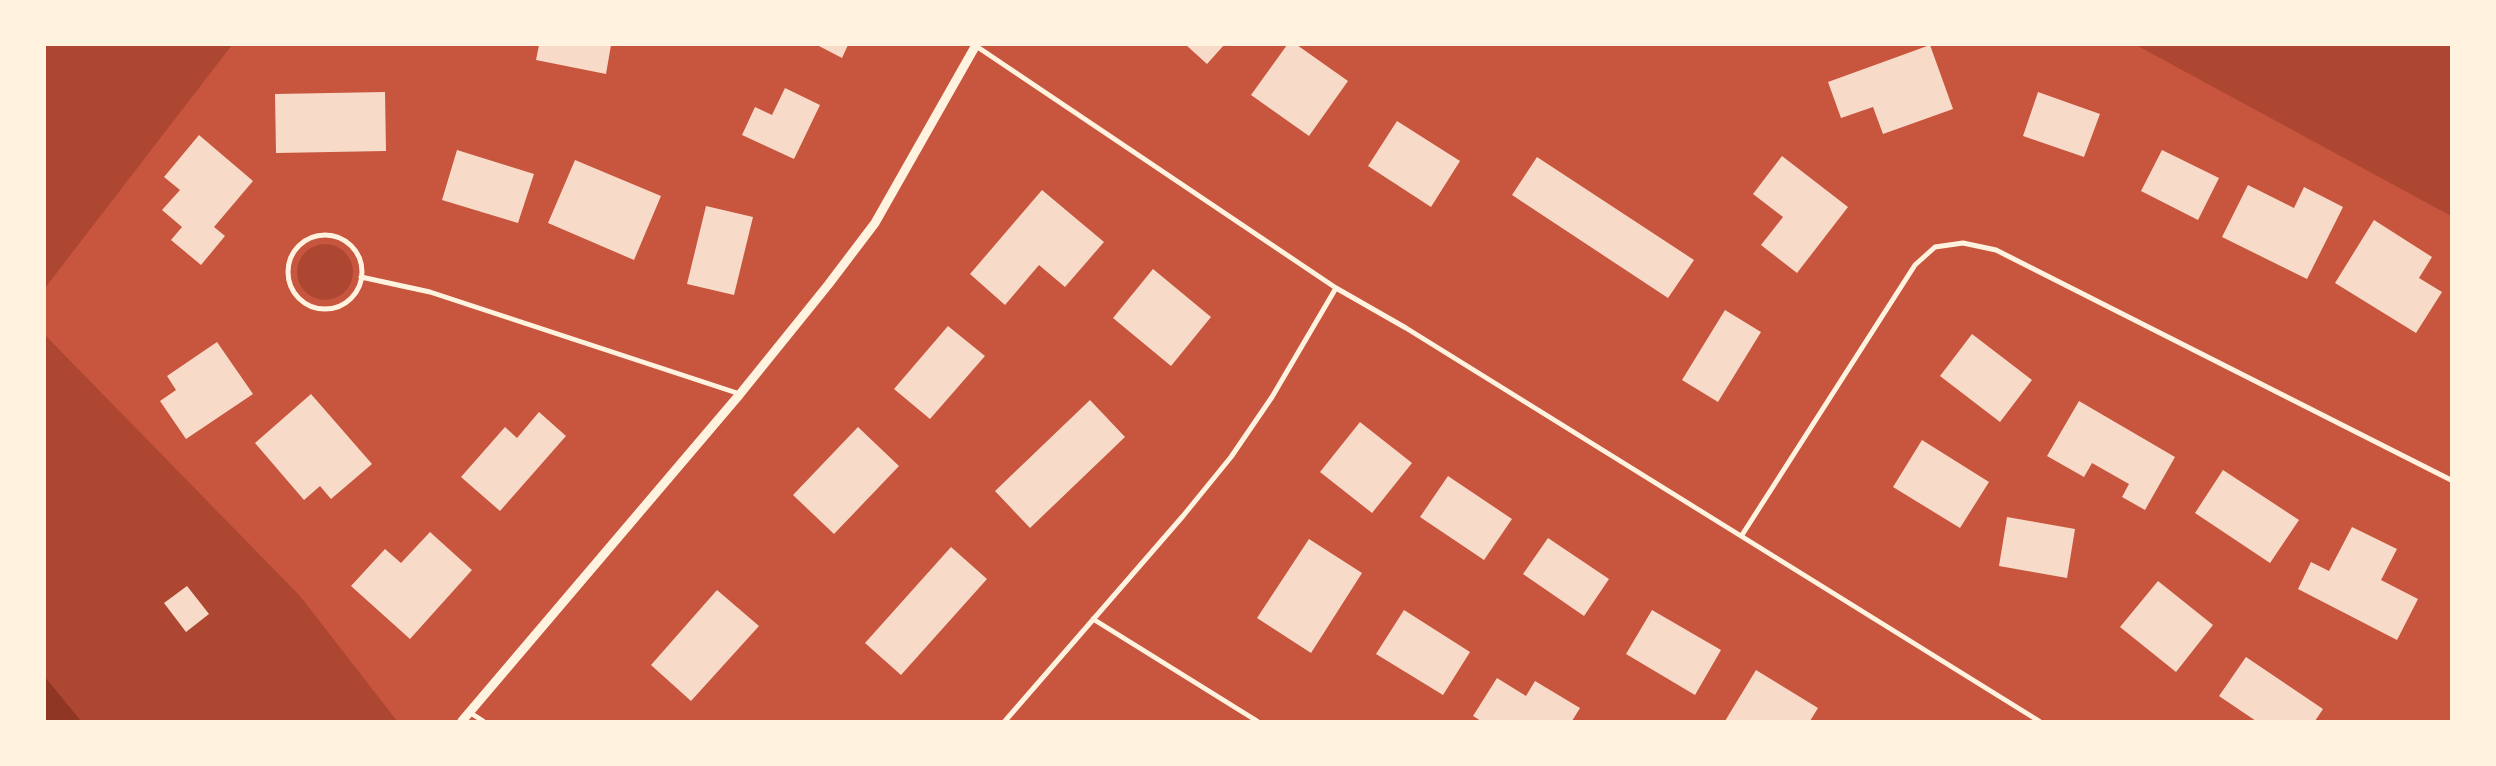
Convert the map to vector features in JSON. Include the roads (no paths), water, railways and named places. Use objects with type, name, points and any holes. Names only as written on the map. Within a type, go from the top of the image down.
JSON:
[{"type":"street","points":[[462,721],[740,394],[828,285],[875,223],[976,45],[1336,288],[1406,328],[2039,721]]},
{"type":"street","points":[[324,235],[336,237],[348,243],[356,252],[361,264],[361,277],[358,288],[351,298],[331,308],[319,308],[308,305],[298,298],[290,283],[288,266],[292,254],[306,241],[324,235]]},
{"type":"street","points":[[1742,535],[1915,265],[1935,247],[1963,243],[1996,250],[2451,480]]},
{"type":"street","points":[[361,277],[430,292],[740,394]]},
{"type":"street","points":[[1005,721],[1231,457],[1272,397],[1336,288]]},
{"type":"street","points":[[1093,619],[1257,721]]},
{"type":"street","points":[[469,712],[483,721]]}]
